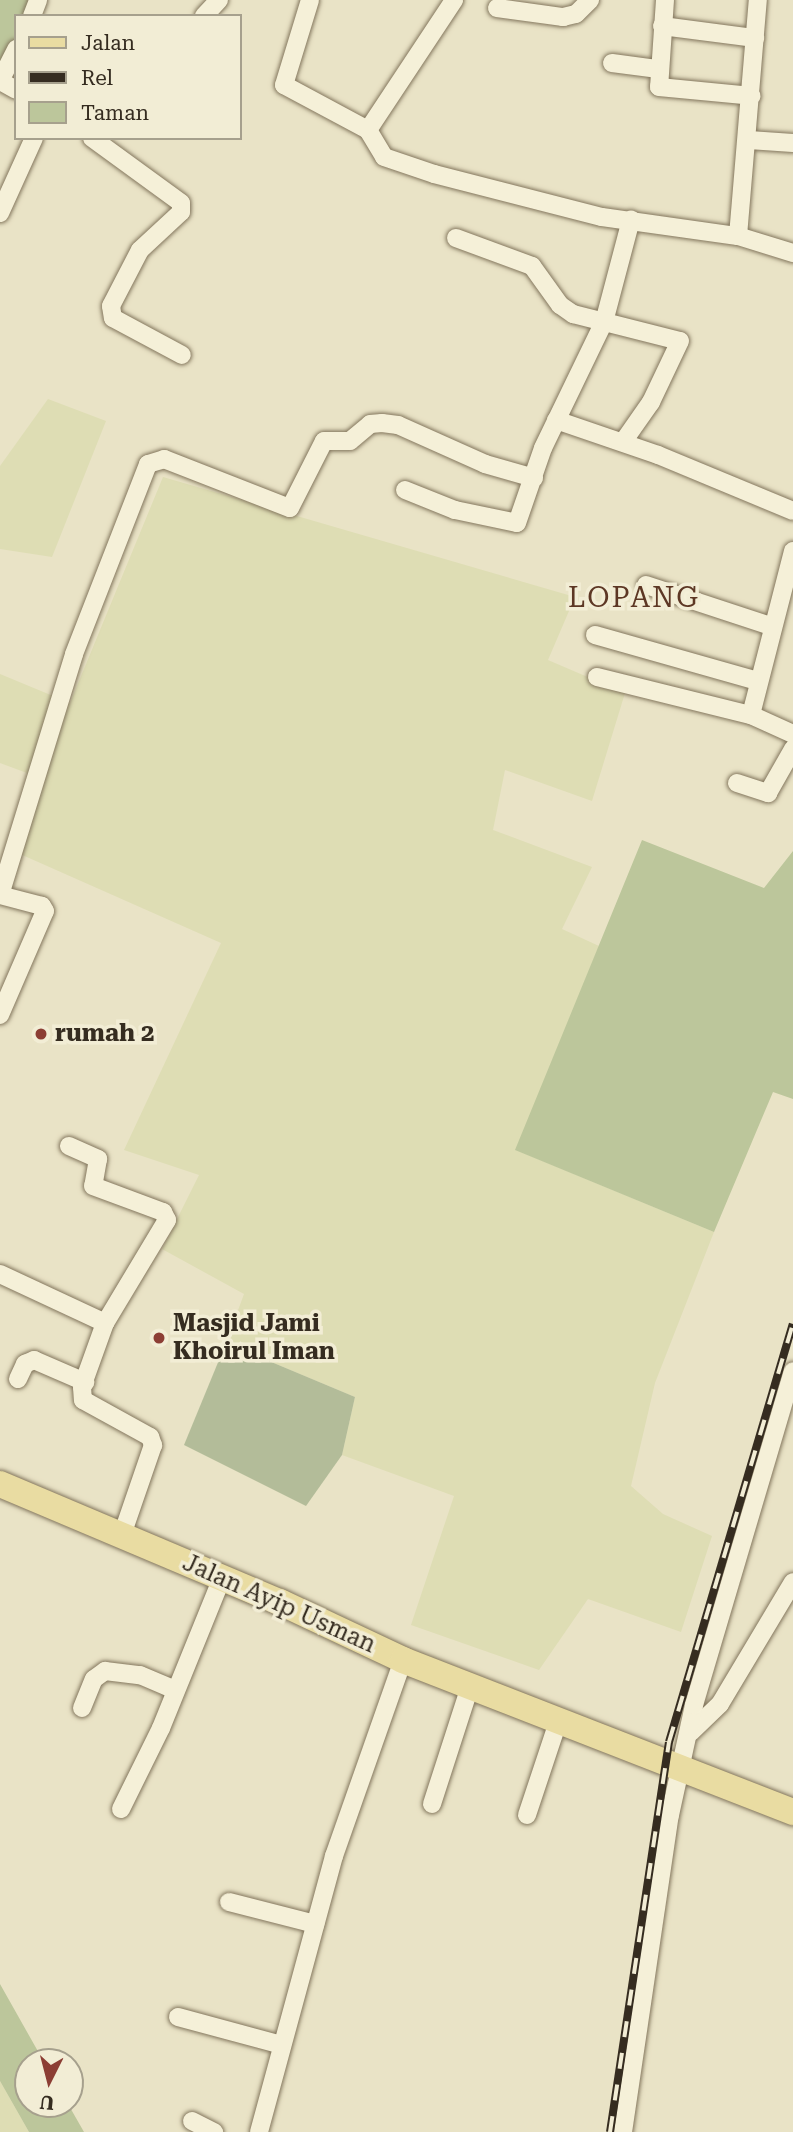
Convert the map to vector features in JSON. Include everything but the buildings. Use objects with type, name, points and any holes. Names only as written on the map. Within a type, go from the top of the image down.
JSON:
[{"type":"main road","name":"Jalan Ayip Usman","points":[[0,1484],[222,1578],[403,1660],[558,1723],[684,1766],[793,1812]]},
{"type":"street","points":[[206,14],[219,0]]},
{"type":"street","points":[[310,0],[284,85],[368,130],[384,157],[433,174],[602,217],[738,236],[793,253]]},
{"type":"street","points":[[368,130],[453,0]]},
{"type":"street","points":[[497,8],[564,17],[576,14],[590,0]]},
{"type":"street","points":[[665,0],[656,81],[664,89],[752,96]]},
{"type":"street","points":[[738,236],[749,139],[758,0]]},
{"type":"street","points":[[662,26],[755,37]]},
{"type":"street","points":[[0,81],[14,53]]},
{"type":"street","points":[[612,63],[657,69]]},
{"type":"street","points":[[749,139],[793,143]]},
{"type":"street","points":[[0,213],[33,140]]},
{"type":"street","points":[[95,140],[181,202],[181,212],[140,250],[113,298],[111,313],[182,355]]},
{"type":"street","points":[[405,490],[509,524],[517,523],[556,420],[604,322],[631,220]]},
{"type":"street","points":[[456,238],[532,266],[565,311],[676,339],[681,346],[651,402],[623,442]]},
{"type":"street","points":[[556,420],[623,442],[793,511]]},
{"type":"street","points":[[0,1015],[44,911],[42,906],[0,895],[74,654],[148,464],[164,459],[290,508],[324,441],[350,441],[370,424],[382,423],[398,425],[485,464],[534,478]]},
{"type":"street","points":[[751,715],[771,626],[793,551]]},
{"type":"street","points":[[646,585],[771,626]]},
{"type":"street","points":[[595,635],[758,681]]},
{"type":"street","points":[[597,677],[751,715],[793,734]]},
{"type":"street","points":[[737,783],[768,793],[793,749]]},
{"type":"street","points":[[69,1146],[97,1159],[93,1186],[163,1212],[167,1220],[105,1323],[85,1382],[83,1400],[150,1437],[153,1445],[122,1535]]},
{"type":"street","points":[[0,1273],[105,1323]]},
{"type":"street","points":[[18,1379],[25,1364],[34,1360],[85,1382]]},
{"type":"street","points":[[623,2132],[670,1815],[684,1766],[694,1705],[786,1417],[793,1371]]},
{"type":"street","points":[[121,1809],[222,1578]]},
{"type":"street","points":[[691,1732],[720,1704],[793,1582]]},
{"type":"street","points":[[259,2132],[314,1924],[361,1770],[403,1660]]},
{"type":"street","points":[[82,1708],[94,1679],[105,1671],[140,1675],[175,1690]]},
{"type":"street","points":[[432,1804],[470,1686]]},
{"type":"street","points":[[527,1815],[558,1723]]},
{"type":"street","points":[[229,1902],[314,1924]]},
{"type":"street","points":[[178,2017],[282,2045]]},
{"type":"street","points":[[192,2121],[214,2132]]},
{"type":"green space","points":[[0,0],[30,0],[27,14],[14,14],[14,50],[0,78]]},
{"type":"green space","points":[[48,399],[106,421],[52,557],[0,549],[0,466]]},
{"type":"green space","points":[[163,477],[575,597],[548,660],[625,693],[592,801],[505,770],[493,830],[592,867],[562,929],[599,946],[516,1150],[714,1232],[655,1383],[631,1486],[663,1514],[712,1536],[681,1632],[588,1599],[539,1670],[411,1625],[454,1496],[342,1455],[355,1397],[226,1343],[244,1294],[162,1249],[199,1175],[124,1150],[221,943],[20,854],[43,779],[0,763],[0,674],[70,703]]},
{"type":"green space","points":[[642,840],[764,888],[793,851],[793,1099],[773,1092],[714,1232],[515,1150]]},
{"type":"green space","points":[[226,1343],[355,1397],[342,1455],[306,1506],[184,1445]]},
{"type":"green space","points":[[0,1984],[36,2048],[14,2048],[14,2106],[0,2081]]},
{"type":"green space","points":[[0,2081],[14,2106],[14,2118],[21,2118],[29,2132],[0,2132]]},
{"type":"green space","points":[[21,2118],[76,2118],[84,2132],[29,2132]]},
{"type":"railway","points":[[610,2132],[669,1742],[793,1324]]},
{"type":"place","name":"rumah 2","points":[[41,1034]]},
{"type":"place","name":"Masjid Jami Khoirul Iman","points":[[159,1338]]},
{"type":"district","name":"LOPANG","points":[[634,598]]}]
